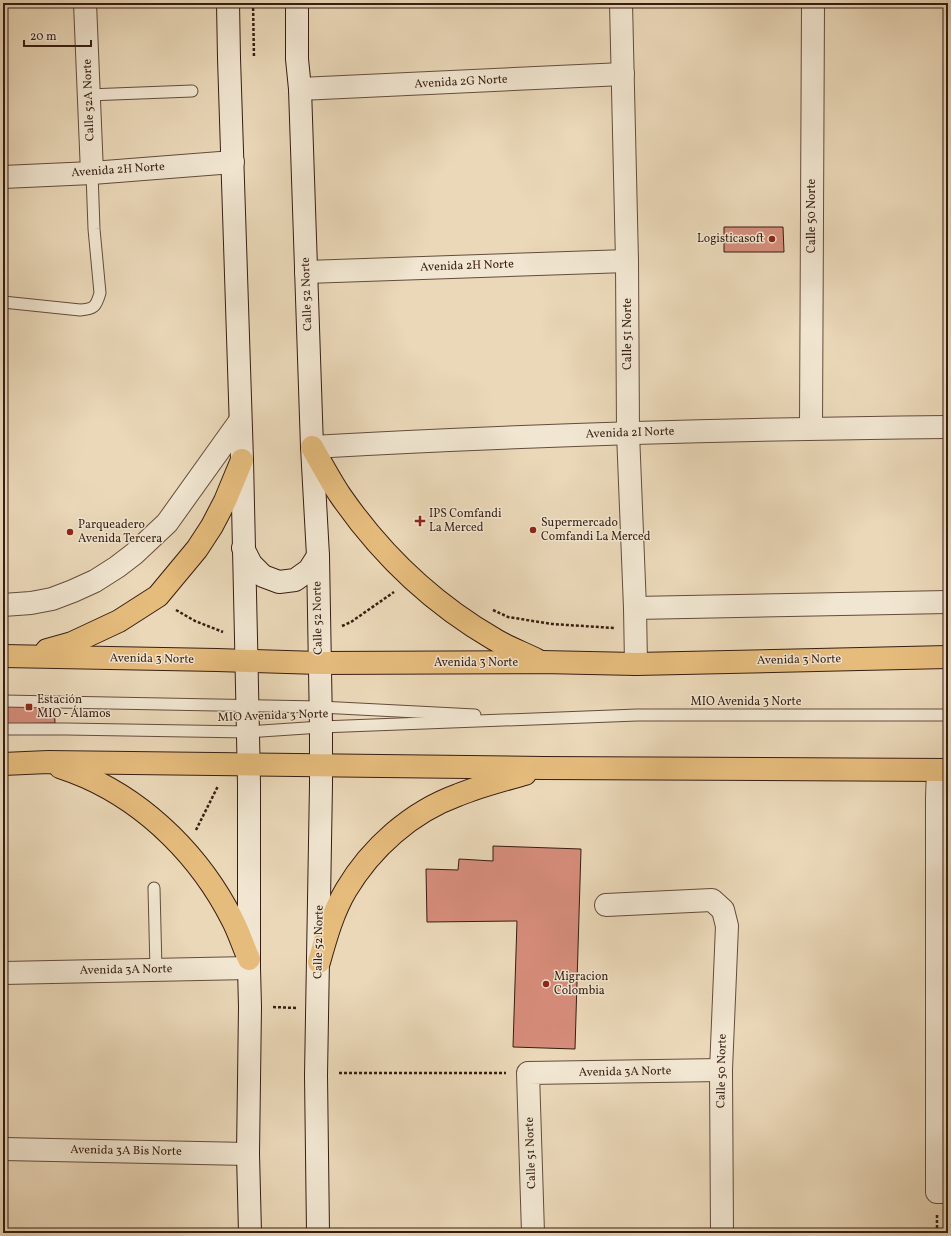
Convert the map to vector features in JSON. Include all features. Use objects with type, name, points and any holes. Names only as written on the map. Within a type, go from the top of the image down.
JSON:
[{"type":"main road","points":[[312,447],[339,494],[372,537],[409,577],[450,610],[494,639],[542,662]]},
{"type":"main road","points":[[13,656],[72,643],[119,621],[158,596],[197,549],[212,526],[225,501],[242,460]]},
{"type":"main road","name":"Avenida 3 Norte","points":[[13,656],[319,664],[542,662],[636,664],[948,657]]},
{"type":"main road","points":[[48,762],[86,777],[122,797],[156,821],[186,850],[212,883],[233,920],[249,964]]},
{"type":"main road","points":[[3,764],[48,762],[544,768],[943,770]]},
{"type":"main road","points":[[318,962],[329,925],[346,891],[367,860],[394,833],[424,811],[457,795],[544,768]]},
{"type":"street","name":"Calle 52A Norte","points":[[85,3],[92,173]]},
{"type":"street","points":[[228,3],[242,460],[248,732],[250,1007],[248,1154],[250,1233]]},
{"type":"street","name":"Calle 52 Norte","points":[[297,3],[297,59],[300,89],[312,447],[318,556],[321,766],[316,1075],[318,1233]]},
{"type":"street","name":"Calle 51 Norte","points":[[621,3],[627,261],[628,433],[636,608],[636,664]]},
{"type":"street","name":"Calle 50 Norte","points":[[811,428],[813,3]]},
{"type":"street","name":"Avenida 2G Norte","points":[[300,89],[623,74]]},
{"type":"street","name":"Avenida 2H Norte","points":[[3,177],[92,173],[233,162]]},
{"type":"street","name":"Avenida 2H Norte","points":[[306,272],[627,261]]},
{"type":"street","points":[[3,604],[31,603],[52,599],[73,591],[95,581],[134,554],[167,523],[240,421]]},
{"type":"street","name":"Avenida 2I Norte","points":[[312,447],[628,433],[811,428],[948,427]]},
{"type":"street","points":[[243,548],[251,564],[263,576],[279,582],[295,580],[309,570],[318,556]]},
{"type":"street","points":[[636,608],[948,602]]},
{"type":"street","points":[[942,1192],[937,798],[943,770]]},
{"type":"street","name":"Calle 50 Norte","points":[[606,905],[712,900],[723,910],[727,926],[721,1070],[722,1233]]},
{"type":"street","name":"Avenida 3A Norte","points":[[3,973],[156,970],[249,964]]},
{"type":"street","name":"Avenida 3A Norte","points":[[528,1073],[721,1070]]},
{"type":"street","name":"Calle 51 Norte","points":[[528,1073],[533,1233]]},
{"type":"street","name":"Avenida 3A Bis Norte","points":[[3,1149],[248,1154]]},
{"type":"lane","points":[[88,95],[192,91]]},
{"type":"lane","points":[[3,302],[80,310],[90,309],[97,303],[100,293],[94,229],[92,173]]},
{"type":"lane","name":"MIO Avenida 3 Norte","points":[[3,701],[247,705],[320,717],[543,718],[637,715],[948,715]]},
{"type":"lane","name":"MIO Avenida 3 Norte","points":[[3,729],[248,732],[320,717],[543,718]]},
{"type":"lane","points":[[154,888],[156,970]]},
{"type":"path","points":[[253,3],[254,58]]},
{"type":"path","points":[[193,834],[219,784]]},
{"type":"path","points":[[268,1007],[299,1008]]},
{"type":"path","points":[[316,1075],[336,1073],[528,1073]]},
{"type":"building","points":[[724,227],[783,227],[784,252],[724,252]]},
{"type":"building","name":"Estación MIO - Álamos","points":[[3,701],[54,701],[55,723],[3,724]]},
{"type":"building","name":"Migracion Colombia","points":[[493,846],[581,849],[575,1049],[513,1047],[517,921],[427,922],[426,869],[458,870],[459,859],[493,861]]},
{"type":"place","name":"Logisticasoft","points":[[772,239]]},
{"type":"place","name":"IPS Comfandi La Merced","points":[[420,521]]},
{"type":"place","name":"Supermercado Comfandi La Merced","points":[[533,530]]},
{"type":"place","name":"Parqueadero Avenida Tercera","points":[[70,532]]},
{"type":"place","name":"Estación MIO - Álamos","points":[[29,707]]},
{"type":"place","name":"Migracion Colombia","points":[[546,984]]}]
